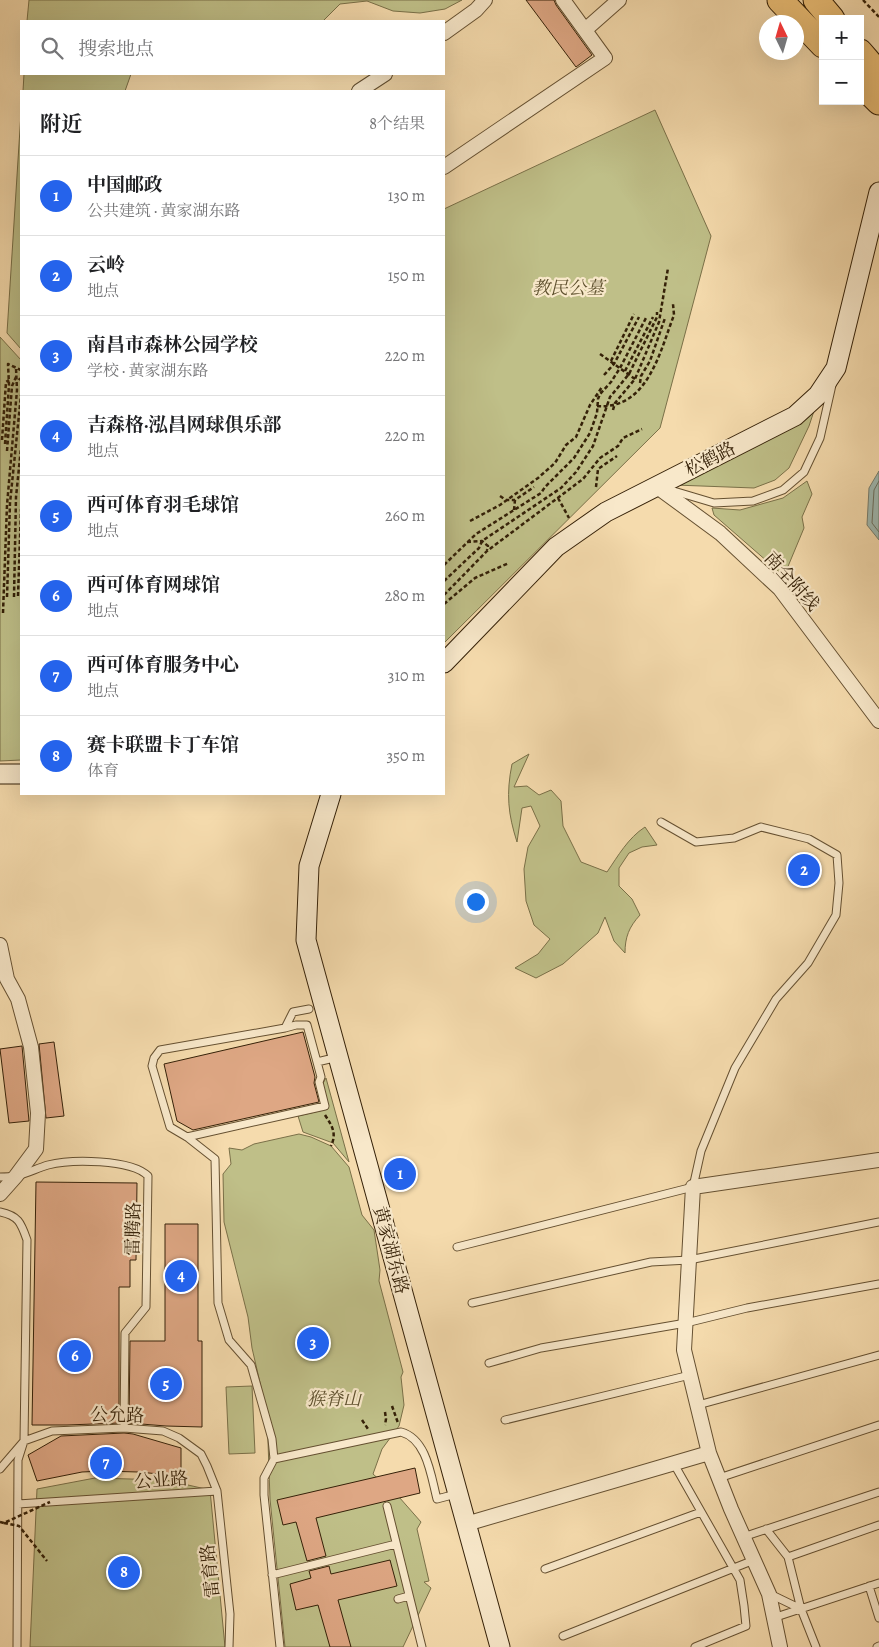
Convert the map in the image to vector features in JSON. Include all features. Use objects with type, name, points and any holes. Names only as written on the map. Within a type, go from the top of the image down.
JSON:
[{"type":"highway","points":[[780,0],[819,41]]},
{"type":"highway","points":[[816,0],[829,15]]},
{"type":"highway","points":[[864,57],[879,74]]},
{"type":"highway","points":[[864,87],[879,102]]},
{"type":"main road","name":"松鹤路","points":[[445,662],[556,547],[606,512],[795,416],[818,395],[836,368],[879,192]]},
{"type":"main road","points":[[0,774],[20,774]]},
{"type":"main road","name":"黄家湖东路","points":[[331,795],[309,866],[306,940],[500,1647]]},
{"type":"street","points":[[445,32],[476,10],[484,0]]},
{"type":"street","points":[[445,166],[605,58],[563,0]]},
{"type":"street","points":[[585,30],[619,0]]},
{"type":"street","points":[[361,90],[383,75]]},
{"type":"street","name":"南全附线","points":[[656,486],[720,533],[780,589],[879,721]]},
{"type":"street","points":[[0,945],[7,979],[18,999],[31,1047],[38,1113],[36,1149],[0,1194]]},
{"type":"street","points":[[780,1647],[769,1594],[743,1537],[709,1453],[684,1350],[693,1187],[879,1160]]},
{"type":"street","points":[[466,1524],[709,1453]]},
{"type":"lane","points":[[656,486],[714,503],[753,501],[783,490],[804,472],[820,438],[836,368]]},
{"type":"lane","points":[[456,1247],[693,1187],[701,1150],[735,1068],[776,999],[808,963],[836,914],[839,883],[837,855],[809,839],[761,827],[734,838],[696,842],[661,822]]},
{"type":"lane","points":[[285,1028],[293,1012],[309,1009]]},
{"type":"lane","points":[[187,1137],[324,1106],[319,1082],[321,1077],[307,1025],[296,1025],[160,1050],[154,1058],[152,1066],[170,1127],[216,1159],[218,1303],[229,1340],[251,1366],[272,1439],[274,1459],[264,1478],[264,1494],[280,1647]]},
{"type":"lane","points":[[317,1062],[338,1057]]},
{"type":"lane","name":"雷腾路","points":[[0,1177],[16,1176],[49,1165],[88,1161],[118,1164],[142,1170],[148,1176],[146,1307],[125,1333],[124,1428]]},
{"type":"lane","points":[[0,1212],[10,1214],[21,1222],[27,1240],[24,1441],[18,1460],[17,1647]]},
{"type":"lane","points":[[472,1303],[650,1262],[689,1260],[879,1222]]},
{"type":"lane","points":[[489,1363],[541,1348],[686,1323],[747,1308],[879,1284]]},
{"type":"lane","points":[[698,1405],[879,1355]]},
{"type":"lane","points":[[505,1420],[690,1375]]},
{"type":"lane","points":[[719,1478],[879,1425]]},
{"type":"lane","name":"公允路","points":[[0,1469],[24,1441],[52,1430],[124,1428],[163,1431],[180,1438],[201,1454],[217,1491]]},
{"type":"lane","points":[[274,1459],[400,1432],[408,1434],[416,1441],[423,1453],[430,1469],[437,1499],[458,1494]]},
{"type":"lane","points":[[674,1464],[740,1580],[744,1606],[746,1626],[695,1647]]},
{"type":"lane","name":"公业路","points":[[18,1504],[217,1491]]},
{"type":"lane","name":"雷育路","points":[[217,1491],[230,1614],[229,1647]]},
{"type":"lane","points":[[743,1537],[879,1492]]},
{"type":"lane","points":[[387,1506],[422,1647]]},
{"type":"lane","points":[[545,1569],[701,1512]]},
{"type":"lane","points":[[788,1557],[879,1525]]},
{"type":"lane","points":[[766,1529],[788,1557],[801,1609],[816,1647]]},
{"type":"lane","points":[[272,1575],[396,1544]]},
{"type":"lane","points":[[563,1636],[754,1560]]},
{"type":"lane","points":[[773,1618],[879,1583]]},
{"type":"lane","points":[[869,1586],[879,1618]]},
{"type":"lane","points":[[769,1594],[801,1609]]},
{"type":"lane","points":[[398,1599],[409,1596]]},
{"type":"path","points":[[863,0],[879,17]]},
{"type":"path","points":[[613,410],[614,405],[635,379],[659,322],[668,268]]},
{"type":"path","points":[[597,406],[614,405],[630,398],[643,385],[650,375],[674,315],[673,304]]},
{"type":"path","points":[[468,542],[482,541],[561,488],[576,472],[593,446],[610,397],[628,374],[657,317],[657,312]]},
{"type":"path","points":[[610,361],[634,314]]},
{"type":"path","points":[[445,564],[476,534],[541,493],[574,458],[590,433],[597,413],[600,394],[620,368],[647,316]]},
{"type":"path","points":[[604,375],[614,364],[639,317]]},
{"type":"path","points":[[625,371],[653,317]]},
{"type":"path","points":[[640,382],[641,376],[650,360],[664,318]]},
{"type":"path","points":[[600,354],[643,385]]},
{"type":"path","points":[[5,444],[9,380],[8,364],[20,370]]},
{"type":"path","points":[[3,613],[7,505],[17,390],[16,368]]},
{"type":"path","points":[[16,377],[20,379]]},
{"type":"path","points":[[7,452],[12,386],[16,377]]},
{"type":"path","points":[[2,440],[6,382],[9,380]]},
{"type":"path","points":[[470,521],[492,510],[538,478],[555,463],[566,445],[576,437],[590,405],[602,387]]},
{"type":"path","points":[[7,597],[10,503],[20,405]]},
{"type":"path","points":[[445,594],[487,551],[558,498],[590,471],[600,458],[618,446],[623,438],[642,429]]},
{"type":"path","points":[[590,471],[598,469],[617,456]]},
{"type":"path","points":[[14,597],[16,497],[20,458]]},
{"type":"path","points":[[596,487],[598,469]]},
{"type":"path","points":[[500,496],[506,500],[515,500],[534,487]]},
{"type":"path","points":[[558,498],[577,532]]},
{"type":"path","points":[[514,510],[515,500]]},
{"type":"path","points":[[18,596],[20,537]]},
{"type":"path","points":[[482,541],[488,546],[487,551]]},
{"type":"path","points":[[445,580],[479,548],[482,541]]},
{"type":"path","points":[[445,603],[475,578],[509,563]]},
{"type":"path","points":[[324,1106],[325,1115],[334,1131],[331,1146]]},
{"type":"path","points":[[392,1406],[400,1432]]},
{"type":"path","points":[[4,1523],[50,1502]]},
{"type":"path","points":[[0,1522],[19,1526],[47,1561]]},
{"type":"green space","points":[[29,0],[462,0],[445,9],[420,13],[393,11],[367,1],[340,4],[324,20],[27,20]]},
{"type":"green space","points":[[24,75],[131,75],[125,90],[23,90]]},
{"type":"green space","name":"教民公墓","points":[[655,110],[711,236],[660,428],[445,642],[445,209]]},
{"type":"green space","points":[[20,129],[20,348],[7,333]]},
{"type":"green space","points":[[0,337],[20,359],[20,760],[0,761]]},
{"type":"green space","points":[[815,408],[809,426],[789,468],[775,480],[754,488],[675,485]]},
{"type":"green space","points":[[807,481],[812,494],[802,517],[804,528],[784,576],[714,515],[712,508],[740,510],[783,498]]},
{"type":"green space","points":[[529,754],[514,787],[527,786],[539,795],[551,790],[561,801],[563,826],[581,862],[607,872],[628,842],[645,827],[657,845],[642,847],[629,853],[619,868],[619,886],[632,899],[640,915],[628,932],[625,953],[614,941],[605,917],[598,933],[563,964],[536,978],[515,968],[538,954],[550,939],[534,925],[526,901],[524,869],[528,847],[540,826],[531,806],[522,808],[517,842],[510,813],[509,794],[512,764]]},
{"type":"green space","points":[[326,1078],[349,1162],[333,1143],[303,1132],[298,1116],[328,1109],[322,1085]]},
{"type":"green space","name":"猴脊山","points":[[299,1134],[331,1146],[349,1167],[362,1215],[374,1230],[380,1270],[379,1281],[403,1372],[401,1377],[404,1405],[399,1426],[382,1449],[373,1474],[399,1497],[421,1522],[417,1529],[429,1581],[424,1582],[431,1588],[403,1647],[285,1647],[270,1499],[267,1413],[252,1348],[248,1317],[224,1222],[223,1174],[231,1164],[229,1148],[242,1150],[254,1144]]},
{"type":"green space","points":[[252,1386],[255,1453],[229,1454],[226,1387]]},
{"type":"green space","points":[[95,1478],[166,1480],[210,1490],[225,1647],[30,1647],[37,1489]]},
{"type":"water","points":[[879,471],[879,540],[867,525],[869,488]]},
{"type":"building","points":[[526,0],[554,0],[592,55],[576,67]]},
{"type":"building","points":[[303,1032],[315,1077],[314,1083],[319,1102],[193,1130],[177,1121],[164,1064]]},
{"type":"building","points":[[54,1042],[64,1116],[46,1118],[39,1044]]},
{"type":"building","points":[[22,1046],[29,1121],[9,1123],[0,1049]]},
{"type":"building","points":[[36,1182],[137,1183],[136,1260],[130,1260],[130,1287],[119,1287],[119,1423],[32,1425]]},
{"type":"building","points":[[165,1224],[198,1224],[198,1341],[202,1341],[202,1427],[129,1423],[130,1341],[165,1341]]},
{"type":"building","points":[[124,1433],[181,1448],[181,1476],[103,1471],[82,1472],[37,1481],[28,1455],[61,1436]]},
{"type":"building","points":[[415,1468],[420,1493],[316,1518],[326,1556],[307,1561],[296,1522],[283,1525],[277,1500]]},
{"type":"building","points":[[390,1560],[397,1586],[338,1600],[351,1647],[330,1647],[318,1605],[296,1610],[290,1584],[311,1578],[309,1571],[329,1566],[331,1574]]},
{"type":"place","name":"云岭","points":[[804,870]]},
{"type":"place","name":"中国邮政","points":[[400,1174]]},
{"type":"place","name":"吉森格·泓昌网球俱乐部","points":[[181,1276]]},
{"type":"place","name":"南昌市森林公园学校","points":[[313,1343]]},
{"type":"place","name":"西可体育网球馆","points":[[75,1356]]},
{"type":"place","name":"西可体育羽毛球馆","points":[[166,1384]]},
{"type":"place","name":"西可体育服务中心","points":[[106,1463]]},
{"type":"place","name":"赛卡联盟卡丁车馆","points":[[124,1572]]}]
